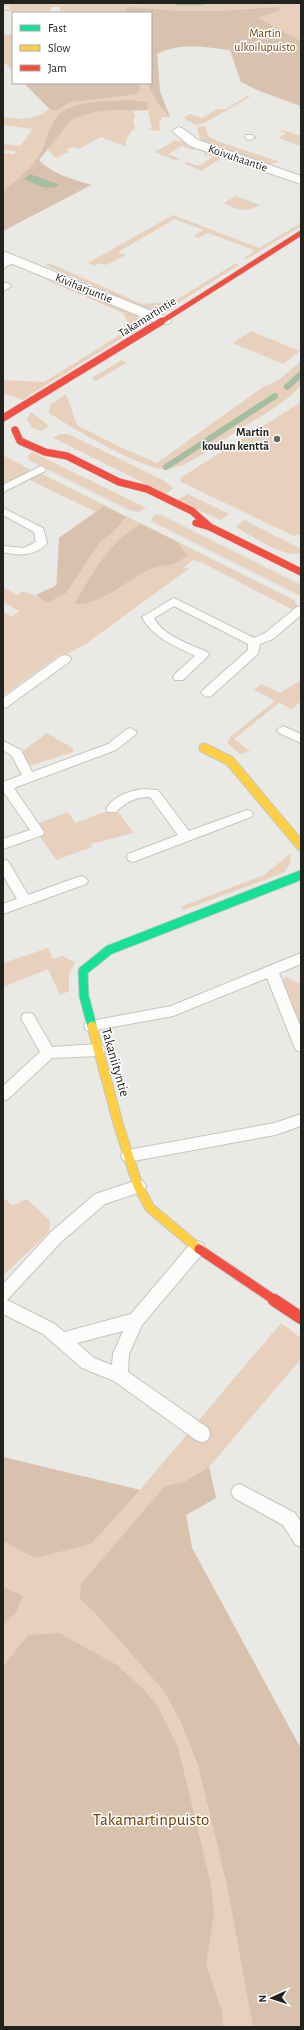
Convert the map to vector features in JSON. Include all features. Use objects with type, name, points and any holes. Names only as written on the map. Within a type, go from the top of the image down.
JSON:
[{"type":"street","name":"Koivuhaantie","points":[[178,130],[194,143],[301,180]]},
{"type":"street","name":"Takamartintie","points":[[3,418],[164,321],[301,233]]},
{"type":"street","name":"Kiviharjuntie","points":[[7,260],[164,321]]},
{"type":"street","points":[[3,424],[15,430],[27,432]]},
{"type":"street","points":[[15,430],[20,441],[45,452],[67,456],[119,482],[154,492],[192,511],[210,527]]},
{"type":"street","points":[[53,443],[57,445],[67,456]]},
{"type":"street","points":[[119,482],[135,497]]},
{"type":"street","points":[[188,522],[210,527],[301,572]]},
{"type":"street","points":[[204,748],[230,761],[301,846]]},
{"type":"street","name":"Takaniityntie","points":[[301,875],[109,950],[83,971],[84,996],[91,1026],[128,1156],[138,1186],[150,1208],[197,1248],[301,1318]]},
{"type":"lane","points":[[3,489],[41,469]]},
{"type":"lane","points":[[3,511],[39,530],[42,542],[36,548],[24,552],[3,549]]},
{"type":"lane","points":[[179,677],[203,655],[159,632],[150,625],[148,617],[174,601],[254,642],[269,636],[301,609]]},
{"type":"lane","points":[[207,693],[254,651],[254,642]]},
{"type":"lane","points":[[3,704],[65,659]]},
{"type":"lane","points":[[283,730],[301,739]]},
{"type":"lane","points":[[3,844],[38,832],[5,786],[112,747],[131,732]]},
{"type":"lane","points":[[3,745],[18,753],[29,777]]},
{"type":"lane","points":[[112,809],[118,801],[144,792],[154,794],[186,837]]},
{"type":"lane","points":[[134,857],[247,814]]},
{"type":"lane","points":[[3,864],[25,901]]},
{"type":"lane","points":[[3,910],[81,881]]},
{"type":"lane","points":[[91,1026],[174,1011],[301,958]]},
{"type":"lane","points":[[271,970],[301,1046]]},
{"type":"lane","points":[[28,1018],[48,1053]]},
{"type":"lane","points":[[3,1095],[48,1053],[98,1050]]},
{"type":"lane","points":[[128,1156],[275,1129],[301,1120]]},
{"type":"lane","points":[[3,1295],[56,1237],[100,1199],[138,1186]]},
{"type":"lane","points":[[120,1376],[121,1354],[136,1320],[197,1248]]},
{"type":"lane","points":[[3,1306],[49,1329],[88,1363],[120,1376],[202,1434]]},
{"type":"lane","points":[[62,1340],[136,1320]]},
{"type":"lane","points":[[240,1492],[289,1519],[301,1538]]},
{"type":"green space","points":[[3,3],[301,3],[301,106],[262,92],[241,82],[230,50],[193,46],[166,50],[157,54],[160,92],[170,117],[161,117],[162,119],[159,122],[160,131],[148,129],[152,128],[148,110],[134,111],[135,118],[133,118],[135,129],[130,133],[125,143],[128,147],[101,137],[79,149],[73,147],[66,150],[69,152],[56,158],[47,149],[39,160],[44,165],[56,173],[70,179],[91,185],[3,231],[3,153],[14,154],[16,151],[3,150],[3,144],[20,146],[33,129],[3,125],[3,117],[15,119],[28,118],[44,113],[49,109],[25,84],[152,84],[152,12],[67,12],[60,11],[60,7],[51,7],[50,11],[4,11],[4,9],[9,9],[9,6],[3,6]]},
{"type":"green space","name":"Martin ulkoilupuisto","points":[[128,7],[180,11],[217,11],[278,7],[280,10],[258,18],[301,41],[301,106],[262,92],[241,82],[230,50],[192,46],[174,48],[157,54],[160,92],[170,117],[159,105],[148,84],[152,84],[152,12],[123,12]]},
{"type":"green space","points":[[3,34],[12,35],[12,70],[3,61]]},
{"type":"green space","points":[[25,84],[139,84],[140,90],[136,94],[71,102],[55,111],[50,109]]},
{"type":"green space","points":[[247,96],[250,97],[204,123],[196,125],[184,118],[190,114],[202,118],[218,109],[226,109]]},
{"type":"green space","points":[[130,100],[147,102],[148,110],[113,110],[94,112],[72,119],[39,160],[57,173],[91,185],[3,231],[3,192],[36,160],[42,151],[54,121],[60,114],[77,105]]},
{"type":"green space","points":[[205,126],[208,136],[217,141],[280,162],[269,164],[203,141],[200,139],[197,127]]},
{"type":"green space","points":[[281,130],[301,136],[301,146],[279,138],[286,133],[280,131]]},
{"type":"green space","points":[[174,141],[180,141],[198,147],[193,150],[182,146],[168,154],[180,159],[177,161],[155,152]]},
{"type":"green space","points":[[208,151],[236,161],[234,163],[222,158],[201,171],[184,163],[187,162],[198,166],[213,157],[203,154]]},
{"type":"green space","points":[[236,196],[260,205],[242,210],[224,203]]},
{"type":"green space","points":[[173,215],[259,248],[301,223],[301,226],[247,259],[244,258],[254,252],[251,249],[208,233],[199,238],[193,236],[204,230],[175,219],[118,252],[126,255],[106,265],[100,263],[95,266],[88,263]]},
{"type":"green space","points":[[49,263],[142,304],[173,302],[236,263],[239,265],[170,308],[155,310],[142,307],[49,267],[46,265]]},
{"type":"green space","points":[[52,279],[136,315],[140,321],[140,327],[22,400],[3,393],[3,380],[44,382],[131,328],[123,313],[49,281]]},
{"type":"green space","points":[[251,331],[300,351],[283,364],[233,343]]},
{"type":"green space","points":[[122,360],[126,363],[96,381],[93,380],[93,377]]},
{"type":"green space","points":[[301,361],[301,385],[287,399],[195,459],[177,467],[168,469],[157,468],[126,456],[90,438],[49,413],[50,405],[66,394],[77,425],[122,448],[157,463],[263,387],[279,380]]},
{"type":"green space","name":"Martin koulun kenttä","points":[[301,402],[300,534],[294,536],[181,482],[180,478]]},
{"type":"green space","points":[[31,412],[47,424],[48,427],[41,431],[32,428],[27,419]]},
{"type":"green space","points":[[60,434],[68,434],[165,481],[173,488],[166,494],[53,438]]},
{"type":"green space","points":[[32,452],[146,508],[138,512],[129,510],[29,460],[28,456]]},
{"type":"green space","points":[[3,455],[29,469],[29,472],[3,486]]},
{"type":"green space","points":[[42,474],[294,600],[297,605],[295,611],[201,562],[193,560],[182,569],[191,567],[87,643],[65,655],[62,653],[3,696],[3,611],[12,617],[19,611],[3,602],[3,587],[17,595],[23,591],[39,597],[56,585],[59,538],[96,512],[28,479]]},
{"type":"green space","points":[[188,494],[229,514],[220,520],[177,500]]},
{"type":"green space","points":[[104,506],[126,517],[117,528],[99,543],[66,593],[47,603],[36,595],[57,585],[59,538]]},
{"type":"green space","points":[[159,514],[301,585],[301,596],[151,520],[154,515]]},
{"type":"green space","points":[[244,520],[301,549],[301,553],[286,553],[277,550],[236,527]]},
{"type":"green space","points":[[141,524],[176,541],[188,556],[174,564],[157,566],[146,571],[94,601],[84,604],[75,603],[95,569],[111,548],[130,531]]},
{"type":"green space","points":[[301,680],[301,701],[292,709],[279,703],[234,739],[250,751],[240,754],[227,743],[230,737],[275,701],[254,690],[261,684],[280,693]]},
{"type":"green space","points":[[47,733],[74,749],[73,752],[29,766],[23,751]]},
{"type":"green space","points":[[115,808],[134,833],[91,844],[92,847],[56,860],[38,834],[39,823],[68,812],[75,823]]},
{"type":"green space","points":[[290,854],[291,861],[285,872],[184,910],[180,907],[264,875]]},
{"type":"green space","points":[[48,948],[53,959],[62,956],[75,962],[69,974],[69,991],[60,995],[48,969],[3,987],[3,963]]},
{"type":"green space","points":[[286,977],[301,984],[301,1034],[282,981]]},
{"type":"green space","points":[[3,1198],[13,1205],[27,1199],[50,1221],[49,1232],[3,1276]]},
{"type":"green space","name":"Takamartinpuisto","points":[[281,1323],[301,1338],[301,1359],[209,1467],[216,1498],[186,1515],[192,1548],[300,1747],[301,2027],[3,2027],[3,1457],[140,1490]]},
{"type":"green space","points":[[3,1457],[140,1490],[91,1544],[35,1558],[3,1541]]},
{"type":"green space","points":[[209,1467],[216,1498],[186,1515],[192,1548],[300,1747],[301,2027],[253,2027],[227,1885],[198,1765],[180,1720],[164,1691],[97,1615],[80,1599],[81,1584],[165,1486],[184,1482]]},
{"type":"green space","points":[[3,1587],[23,1596],[16,1612],[3,1625]]},
{"type":"green space","points":[[59,1633],[117,1665],[142,1688],[157,1705],[178,1747],[211,1885],[214,1913],[206,1965],[222,2011],[223,2027],[3,2027],[3,1667],[28,1635]]},
{"type":"shaded area","points":[[30,174],[60,185],[51,188],[37,185],[24,179]]},
{"type":"waterway","points":[[178,3],[202,3]]},
{"type":"waterway","points":[[287,387],[301,374]]},
{"type":"waterway","points":[[166,467],[275,396]]},
{"type":"traffic: fast","points":[[92,1026],[84,996],[83,971],[109,950],[301,875]]},
{"type":"traffic: slow","points":[[204,748],[230,761],[301,846]]},
{"type":"traffic: slow","points":[[92,1026],[118,1123],[138,1186],[150,1208],[199,1249]]},
{"type":"traffic: jam","points":[[3,418],[141,335],[301,233]]},
{"type":"traffic: jam","points":[[15,430],[20,441],[45,452],[67,456],[119,482],[147,489],[192,511],[210,527]]},
{"type":"traffic: jam","points":[[196,523],[210,527],[301,572]]},
{"type":"traffic: jam","points":[[199,1249],[301,1318]]},
{"type":"place","name":"Martin koulun kenttä","points":[[277,439]]}]
